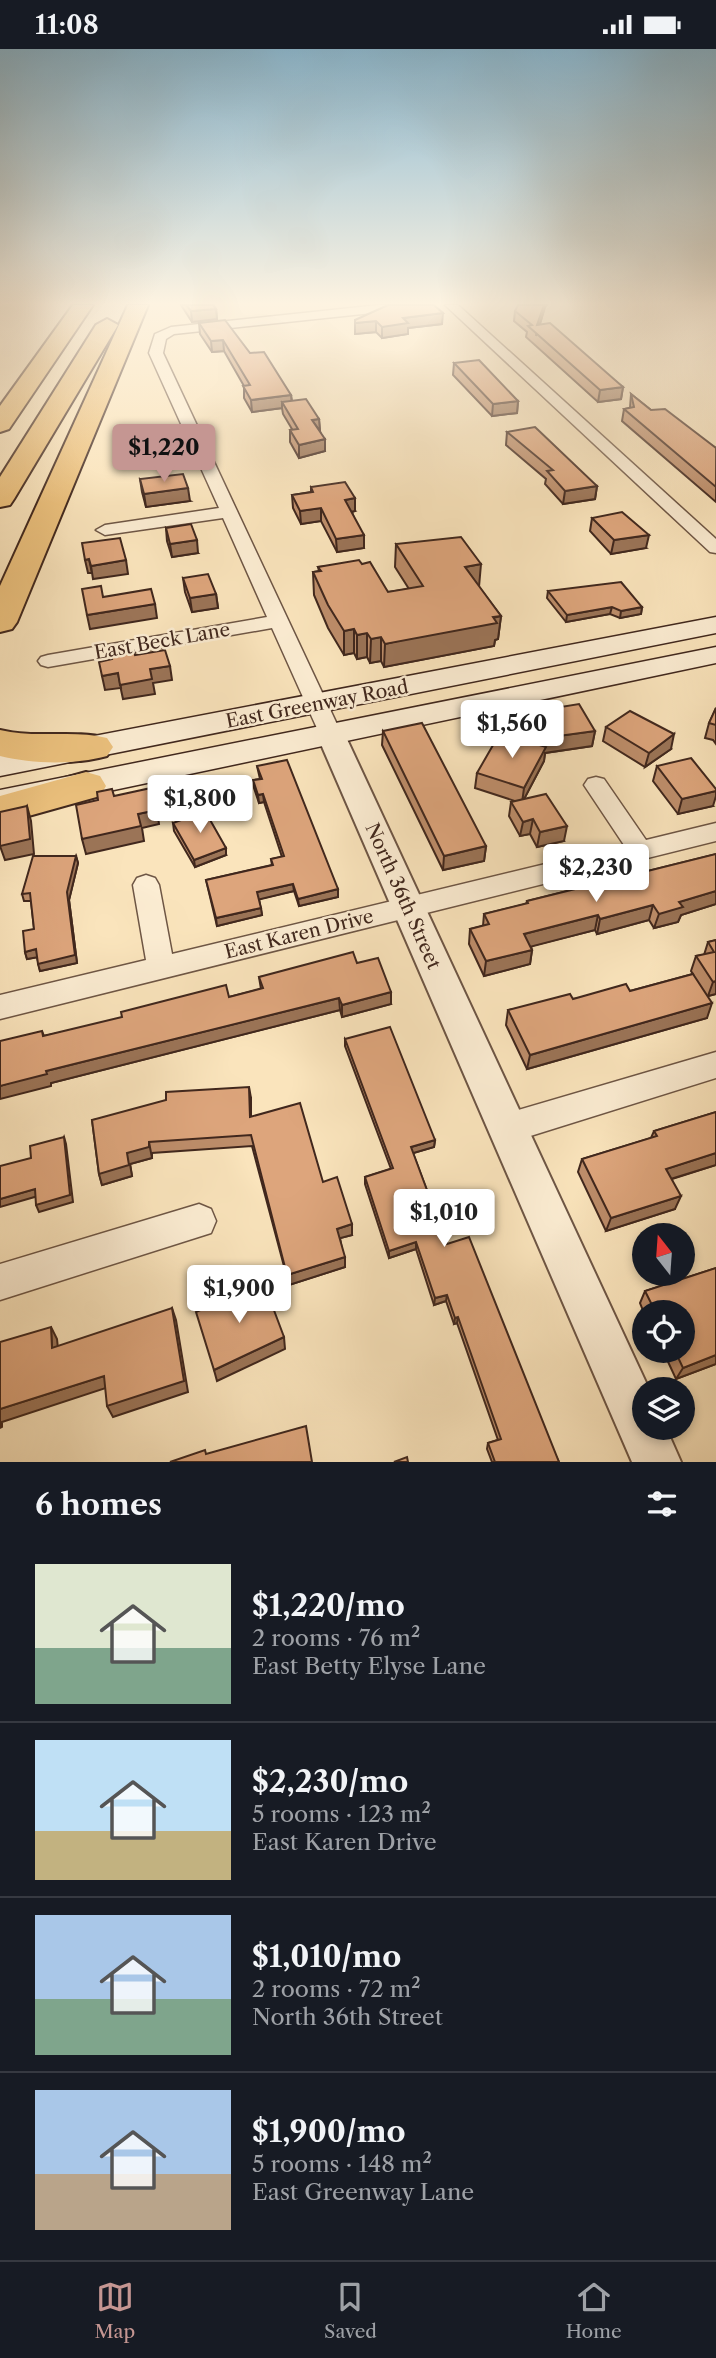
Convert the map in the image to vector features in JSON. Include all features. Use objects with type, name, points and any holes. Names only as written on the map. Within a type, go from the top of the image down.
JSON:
[{"type":"highway","points":[[9,374],[12,371]]},
{"type":"highway","points":[[0,423],[37,371]]},
{"type":"highway","points":[[0,499],[79,371]]},
{"type":"highway","points":[[0,622],[109,371]]},
{"type":"highway","points":[[0,743],[25,749],[94,747]]},
{"type":"highway","points":[[0,810],[86,786]]},
{"type":"main road","name":"East Greenway Road","points":[[0,802],[86,786],[325,720],[716,625]]},
{"type":"main road","name":"East Greenway Road","points":[[0,765],[94,747],[325,720],[716,655]]},
{"type":"street","name":"North 36th Street","points":[[164,371],[325,720],[657,1462]]},
{"type":"street","points":[[523,371],[716,548]]},
{"type":"street","points":[[105,530],[228,512]]},
{"type":"street","name":"East Beck Lane","points":[[47,661],[278,621]]},
{"type":"street","points":[[596,785],[640,850]]},
{"type":"street","name":"East Karen Drive","points":[[0,1007],[716,832]]},
{"type":"street","points":[[146,884],[161,967]]},
{"type":"street","points":[[508,1128],[716,1065]]},
{"type":"street","points":[[0,1282],[199,1221]]},
{"type":"building","points":[[242,371],[276,371],[291,395],[251,400],[243,386],[250,385]]},
{"type":"building","points":[[462,371],[489,371],[518,401],[493,404]]},
{"type":"building","points":[[579,371],[605,371],[623,387],[600,390]]},
{"type":"building","points":[[631,394],[651,410],[665,409],[716,448],[716,487],[624,409],[634,407]]},
{"type":"building","points":[[306,399],[319,419],[312,420],[325,439],[299,445],[290,430],[298,429],[282,402]]},
{"type":"building","points":[[535,427],[597,486],[565,491],[547,471],[553,470],[507,432]]},
{"type":"building","points":[[183,474],[188,488],[144,494],[140,479]]},
{"type":"building","points":[[345,482],[355,498],[345,500],[364,535],[336,539],[321,508],[300,511],[292,495],[313,492],[311,487]]},
{"type":"building","points":[[622,512],[649,535],[614,540],[592,518]]},
{"type":"building","points":[[191,524],[197,540],[170,544],[166,528]]},
{"type":"building","points":[[461,537],[481,564],[465,567],[501,616],[493,617],[497,623],[385,644],[381,637],[371,639],[367,633],[357,635],[354,629],[344,631],[313,572],[321,571],[318,567],[359,560],[362,564],[370,562],[388,592],[423,586],[396,544]]},
{"type":"building","points":[[120,538],[126,560],[91,566],[89,559],[85,560],[82,543]]},
{"type":"building","points":[[208,574],[216,594],[190,598],[183,578]]},
{"type":"building","points":[[621,582],[642,607],[621,611],[612,607],[567,615],[548,591]]},
{"type":"building","points":[[101,586],[103,597],[151,589],[155,604],[87,615],[82,589]]},
{"type":"building","points":[[165,650],[170,666],[150,669],[152,679],[120,685],[118,673],[102,676],[99,662],[112,659],[111,655],[134,651],[135,655]]},
{"type":"building","points":[[579,704],[595,731],[544,738],[530,712]]},
{"type":"building","points":[[716,708],[716,725],[709,723]]},
{"type":"building","points":[[630,711],[674,734],[649,753],[606,727]]},
{"type":"building","points":[[422,723],[486,846],[444,856],[383,731]]},
{"type":"building","points":[[500,733],[546,747],[524,788],[477,773]]},
{"type":"building","points":[[691,758],[716,791],[682,799],[657,766]]},
{"type":"building","points":[[287,760],[338,889],[298,899],[293,884],[257,892],[261,908],[216,918],[206,880],[273,865],[271,859],[284,856],[263,794],[258,795],[253,780],[262,779],[257,766]]},
{"type":"building","points":[[151,788],[157,810],[138,814],[141,826],[82,839],[76,805],[98,800],[97,792],[112,789],[114,796]]},
{"type":"building","points":[[546,794],[567,826],[540,832],[533,819],[523,822],[511,802]]},
{"type":"building","points":[[27,806],[30,839],[0,846],[0,812]]},
{"type":"building","points":[[205,811],[226,848],[194,860],[173,823]]},
{"type":"building","points":[[716,854],[716,891],[679,902],[683,907],[659,914],[653,905],[600,919],[598,915],[524,934],[532,950],[486,961],[470,929],[489,924],[484,914]]},
{"type":"building","points":[[33,856],[76,856],[67,892],[75,955],[38,964],[36,949],[25,952],[23,931],[34,929],[30,893],[22,894]]},
{"type":"building","points":[[716,940],[716,981],[713,982],[696,956],[714,952],[708,942]]},
{"type":"building","points":[[353,952],[357,963],[378,958],[391,992],[342,1005],[339,998],[46,1071],[47,1074],[0,1086],[0,1041],[42,1031],[43,1036],[122,1017],[121,1012],[226,985],[229,997],[263,988],[259,977]]},
{"type":"building","points":[[693,974],[712,1003],[530,1055],[508,1010],[570,994],[573,999],[626,984],[630,991]]},
{"type":"building","points":[[390,1027],[435,1140],[411,1147],[447,1244],[469,1237],[559,1462],[495,1462],[488,1443],[501,1439],[458,1317],[455,1318],[447,1295],[435,1298],[416,1242],[389,1251],[365,1177],[393,1168],[345,1039]]},
{"type":"building","points":[[249,1087],[250,1117],[300,1103],[323,1182],[337,1177],[352,1224],[337,1229],[345,1257],[287,1275],[251,1135],[149,1142],[149,1147],[127,1153],[129,1165],[99,1174],[92,1120],[166,1100],[166,1092]]},
{"type":"building","points":[[716,1112],[716,1153],[666,1169],[681,1196],[611,1218],[582,1159],[657,1136],[654,1131]]},
{"type":"building","points":[[64,1137],[70,1195],[36,1205],[35,1189],[0,1199],[0,1166],[31,1158],[30,1146]]},
{"type":"building","points":[[716,1268],[716,1355],[683,1368],[681,1363],[695,1363],[695,1300],[650,1300],[645,1291],[660,1286],[695,1286],[695,1275]]},
{"type":"building","points":[[263,1281],[284,1337],[214,1370],[196,1312]]},
{"type":"building","points":[[172,1308],[184,1381],[107,1406],[104,1376],[0,1409],[0,1342],[51,1327],[52,1348]]},
{"type":"building","points":[[306,1426],[312,1462],[170,1462],[205,1450],[206,1454]]},
{"type":"building","points":[[407,1457],[408,1462],[394,1462]]}]
